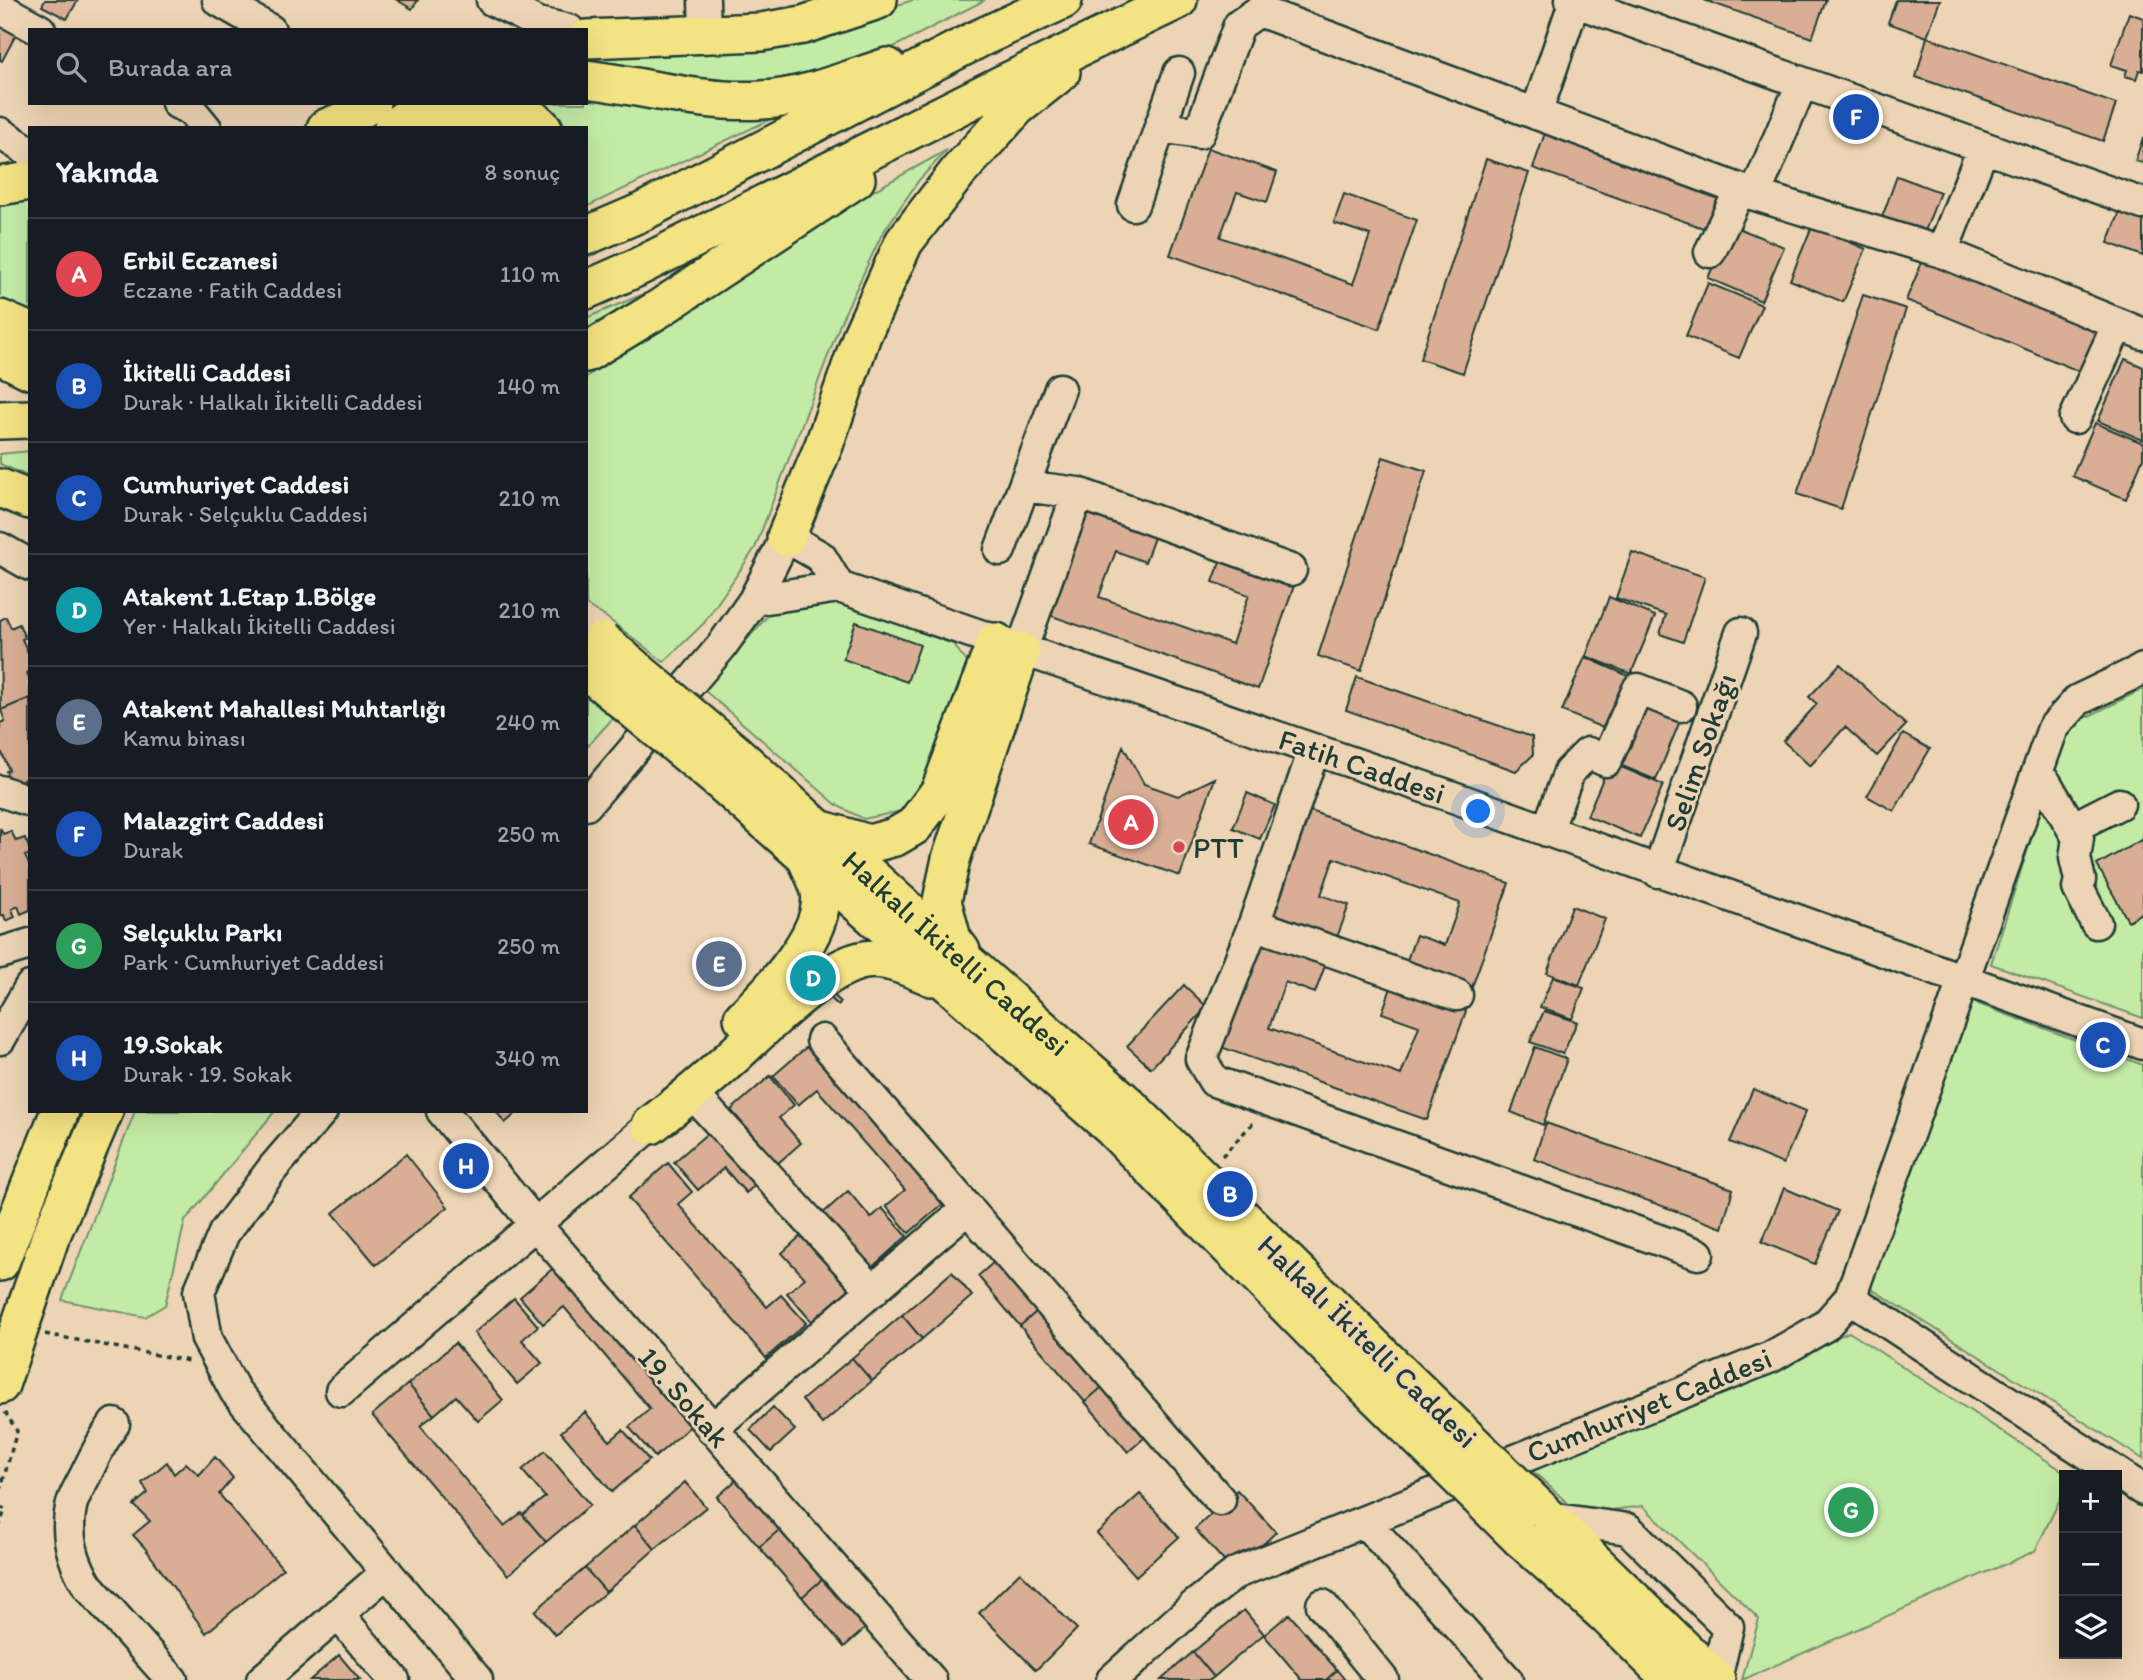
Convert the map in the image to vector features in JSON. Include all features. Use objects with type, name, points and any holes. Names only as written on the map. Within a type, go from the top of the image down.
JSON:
[{"type":"main road","points":[[588,35],[705,17],[761,32],[803,25],[878,0]]},
{"type":"main road","points":[[588,235],[642,212],[978,39],[1063,0]]},
{"type":"main road","points":[[588,289],[636,268],[1003,84],[1178,0]]},
{"type":"main road","points":[[786,537],[824,445],[862,335],[904,242],[958,172],[1017,107],[1114,30]]},
{"type":"main road","points":[[588,79],[681,94],[761,100],[785,97],[978,39]]},
{"type":"main road","points":[[588,352],[657,310],[1003,84]]},
{"type":"main road","points":[[330,126],[368,105]]},
{"type":"main road","points":[[396,126],[422,105]]},
{"type":"main road","points":[[439,126],[458,115],[488,108],[516,112],[541,126]]},
{"type":"main road","points":[[0,186],[28,181]]},
{"type":"main road","points":[[0,319],[28,331]]},
{"type":"main road","points":[[0,355],[28,369]]},
{"type":"main road","points":[[0,378],[28,377]]},
{"type":"main road","points":[[0,420],[28,419]]},
{"type":"main road","points":[[0,488],[28,499]]},
{"type":"main road","points":[[651,1125],[705,1056],[772,990],[802,950],[816,924],[820,893],[813,842],[869,844],[895,837],[915,826],[940,791],[1009,646]]},
{"type":"main road","points":[[651,1125],[836,969],[866,959],[959,974],[942,901],[1009,646]]},
{"type":"main road","name":"Halkalı İkitelli Caddesi","points":[[592,647],[959,974],[1112,1128],[1535,1521],[1716,1680]]},
{"type":"main road","name":"Halkalı İkitelli Caddesi","points":[[959,974],[1126,1103],[1202,1178],[1378,1374]]},
{"type":"main road","points":[[0,1262],[59,1113]]},
{"type":"main road","points":[[0,1385],[50,1238],[103,1113]]},
{"type":"main road","name":"Halkalı İkitelli Caddesi","points":[[1535,1521],[1606,1615],[1672,1680]]},
{"type":"street","points":[[218,0],[267,28]]},
{"type":"street","points":[[492,0],[538,23],[558,28]]},
{"type":"street","points":[[1536,114],[1574,0],[2143,204]]},
{"type":"street","points":[[0,8],[36,28]]},
{"type":"street","points":[[1160,127],[1199,133],[1239,25],[1259,12],[1748,193],[1942,252],[2136,330],[2075,418]]},
{"type":"street","points":[[1133,205],[1179,73]]},
{"type":"street","points":[[1710,252],[1748,193],[1802,83]]},
{"type":"street","points":[[181,105],[191,110],[204,126]]},
{"type":"street","points":[[0,133],[28,151]]},
{"type":"street","points":[[1942,252],[1983,148]]},
{"type":"street","points":[[1000,550],[1060,389]]},
{"type":"street","points":[[1024,486],[1078,493],[1291,570]]},
{"type":"street","points":[[1009,646],[1078,493]]},
{"type":"street","points":[[588,803],[721,647],[754,600],[786,537],[821,557],[839,587],[754,600]]},
{"type":"street","points":[[0,548],[28,564]]},
{"type":"street","name":"Fatih Caddesi","points":[[839,587],[1547,831],[2143,1044]]},
{"type":"street","name":"Selim Sokağı","points":[[1658,872],[1741,632]]},
{"type":"street","name":"Cumhuriyet Caddesi","points":[[1112,1680],[1195,1605],[1236,1573],[1771,1357],[1825,1326],[1850,1298],[2053,728],[2078,700],[2143,669]]},
{"type":"street","points":[[1547,831],[1569,772],[1588,753],[1606,761],[1638,689],[1681,706]]},
{"type":"street","points":[[1314,750],[1254,924],[1201,1059],[1214,1081],[1698,1254]]},
{"type":"street","points":[[2035,778],[2046,783],[2078,838],[2075,858],[2080,880],[2078,888],[2096,923]]},
{"type":"street","points":[[0,791],[28,800]]},
{"type":"street","points":[[2072,828],[2119,804]]},
{"type":"street","points":[[1254,924],[1457,995]]},
{"type":"street","points":[[0,953],[28,945]]},
{"type":"street","points":[[0,1040],[16,996]]},
{"type":"street","points":[[822,1040],[1220,1500]]},
{"type":"street","points":[[692,1093],[873,1291]]},
{"type":"street","points":[[320,1113],[273,1168],[224,1233],[200,1292],[207,1339],[235,1391],[477,1680]]},
{"type":"street","name":"19. Sokak","points":[[444,1113],[535,1224],[931,1680]]},
{"type":"street","points":[[341,1391],[651,1125]]},
{"type":"street","points":[[712,1429],[968,1208]]},
{"type":"street","points":[[1850,1298],[2143,1490]]},
{"type":"street","points":[[114,1423],[71,1505],[71,1551],[88,1586],[172,1680]]},
{"type":"street","points":[[1535,1521],[1628,1529],[1728,1627],[1716,1680]]},
{"type":"street","points":[[1364,1522],[1507,1680]]},
{"type":"street","points":[[262,1680],[387,1572]]},
{"type":"street","points":[[1322,1605],[1383,1680]]},
{"type":"street","points":[[338,1614],[394,1680]]},
{"type":"path","points":[[1202,1178],[1255,1120],[1263,1098]]},
{"type":"path","points":[[19,1329],[223,1368]]},
{"type":"path","points":[[0,1405],[18,1431],[0,1491]]},
{"type":"path","points":[[0,1525],[2,1508]]},
{"type":"green space","points":[[913,0],[985,0],[882,53],[760,87],[588,65],[588,57],[801,36]]},
{"type":"green space","points":[[588,93],[790,110],[588,206],[588,126],[565,126],[561,118],[545,105],[588,105]]},
{"type":"green space","points":[[947,150],[919,180],[882,234],[842,319],[755,548],[704,623],[664,662],[588,606],[588,376],[862,197]]},
{"type":"green space","points":[[28,196],[28,354],[0,356],[0,201]]},
{"type":"green space","points":[[675,281],[588,333],[588,317]]},
{"type":"green space","points":[[28,451],[28,476],[0,464],[0,454]]},
{"type":"green space","points":[[829,598],[953,644],[973,670],[921,798],[901,811],[864,819],[838,806],[704,690],[770,613]]},
{"type":"green space","points":[[2143,689],[2143,1018],[1991,964],[2067,727]]},
{"type":"green space","points":[[588,696],[614,717],[588,746]]},
{"type":"green space","points":[[1970,1001],[2143,1065],[2143,1459],[1867,1286]]},
{"type":"green space","points":[[134,1113],[273,1113],[185,1221],[165,1305],[145,1317],[62,1300]]},
{"type":"green space","points":[[1849,1332],[2061,1470],[2059,1470],[2059,1501],[2035,1551],[1742,1680],[1759,1619],[1643,1506],[1579,1514],[1533,1471]]},
{"type":"building","points":[[45,0],[78,0],[67,19],[42,6]]},
{"type":"building","points":[[397,0],[418,0],[412,9]]},
{"type":"building","points":[[1704,0],[1826,0],[1812,38]]},
{"type":"building","points":[[1896,0],[1940,0],[1927,37],[1888,23]]},
{"type":"building","points":[[2129,13],[2143,18],[2143,71],[2139,70],[2136,79],[2125,76],[2127,70],[2111,65]]},
{"type":"building","points":[[0,19],[19,29],[2,61],[0,60]]},
{"type":"building","points":[[1927,37],[2116,104],[2103,141],[1916,77]]},
{"type":"building","points":[[1545,133],[1722,195],[1706,229],[1533,168]]},
{"type":"building","points":[[2143,138],[2143,163],[2135,161]]},
{"type":"building","points":[[1208,148],[1277,172],[1267,202],[1237,192],[1220,237],[1353,284],[1370,235],[1334,223],[1344,194],[1417,220],[1379,329],[1170,255]]},
{"type":"building","points":[[1486,159],[1529,173],[1463,373],[1420,359]]},
{"type":"building","points":[[1897,176],[1940,192],[1922,239],[1880,223]]},
{"type":"building","points":[[2121,209],[2143,217],[2143,256],[2108,243]]},
{"type":"building","points":[[1731,225],[1784,247],[1761,301],[1708,278]]},
{"type":"building","points":[[1812,226],[1866,249],[1843,302],[1790,280]]},
{"type":"building","points":[[1923,260],[2097,332],[2081,372],[1906,300]]},
{"type":"building","points":[[1708,283],[1762,305],[1739,358],[1686,336]]},
{"type":"building","points":[[1863,295],[1906,309],[1841,509],[1797,494]]},
{"type":"building","points":[[2125,359],[2143,367],[2143,440],[2098,421]]},
{"type":"building","points":[[2095,423],[2143,443],[2143,458],[2126,499],[2072,476]]},
{"type":"building","points":[[1383,457],[1426,471],[1361,671],[1318,656]]},
{"type":"building","points":[[1087,508],[1156,532],[1145,562],[1116,551],[1099,597],[1232,644],[1249,595],[1213,582],[1223,554],[1296,580],[1258,689],[1049,615]]},
{"type":"building","points":[[1632,552],[1705,577],[1683,642],[1660,634],[1666,615],[1616,598]]},
{"type":"building","points":[[1609,597],[1655,616],[1631,674],[1586,656]]},
{"type":"building","points":[[6,617],[11,628],[19,624],[28,652],[28,699],[1,710],[0,620]]},
{"type":"building","points":[[856,622],[920,645],[907,682],[843,659]]},
{"type":"building","points":[[1585,657],[1638,680],[1615,733],[1562,711]]},
{"type":"building","points":[[1840,664],[1906,725],[1877,756],[1845,727],[1810,766],[1783,741],[1817,704],[1809,697]]},
{"type":"building","points":[[1357,677],[1532,737],[1533,755],[1516,771],[1346,710]]},
{"type":"building","points":[[28,699],[28,789],[24,779],[11,784],[6,771],[9,770],[2,753],[0,754],[0,723],[5,721],[1,710]]},
{"type":"building","points":[[1635,702],[1680,721],[1656,780],[1610,761]]},
{"type":"building","points":[[1903,734],[1930,749],[1894,811],[1867,796]]},
{"type":"building","points":[[1123,746],[1144,784],[1178,796],[1215,778],[1180,876],[1089,844]]},
{"type":"building","points":[[1610,762],[1663,785],[1640,838],[1587,816]]},
{"type":"building","points":[[1247,793],[1275,805],[1260,839],[1233,828]]},
{"type":"building","points":[[1305,809],[1509,883],[1471,990],[1405,966],[1416,935],[1445,945],[1460,903],[1334,858],[1321,895],[1349,905],[1336,940],[1267,916]]},
{"type":"building","points":[[0,828],[3,834],[11,831],[16,841],[25,838],[28,845],[28,855],[25,856],[28,862],[28,911],[21,914],[18,906],[12,909],[15,917],[6,921],[4,915],[0,916]]},
{"type":"building","points":[[2143,839],[2143,912],[2128,921],[2097,865]]},
{"type":"building","points":[[1572,906],[1605,919],[1579,985],[1547,973]]},
{"type":"building","points":[[1257,938],[1326,963],[1315,993],[1285,982],[1269,1028],[1401,1075],[1419,1026],[1382,1013],[1392,985],[1466,1011],[1427,1120],[1218,1046]]},
{"type":"building","points":[[722,943],[741,963],[716,986],[697,966]]},
{"type":"building","points":[[787,952],[841,1002],[838,1005],[784,955]]},
{"type":"building","points":[[1553,977],[1584,988],[1572,1019],[1540,1007]]},
{"type":"building","points":[[1184,985],[1207,1007],[1151,1068],[1127,1046]]},
{"type":"building","points":[[1544,1011],[1577,1022],[1563,1054],[1530,1042]]},
{"type":"building","points":[[816,1039],[952,1196],[909,1233],[886,1206],[905,1190],[817,1089],[798,1105],[773,1076]]},
{"type":"building","points":[[1535,1047],[1567,1059],[1543,1125],[1511,1112]]},
{"type":"building","points":[[770,1076],[794,1105],[779,1118],[801,1143],[777,1164],[731,1110]]},
{"type":"building","points":[[1753,1089],[1806,1111],[1783,1164],[1730,1142]]},
{"type":"building","points":[[498,1113],[517,1113],[505,1123]]},
{"type":"building","points":[[1546,1123],[1733,1189],[1722,1228],[1534,1159]]},
{"type":"building","points":[[717,1125],[763,1178],[746,1193],[724,1168],[698,1190],[674,1162]]},
{"type":"building","points":[[406,1154],[448,1207],[376,1265],[333,1213]]},
{"type":"building","points":[[668,1163],[692,1192],[678,1204],[767,1307],[781,1295],[806,1323],[766,1358],[628,1198]]},
{"type":"building","points":[[1784,1188],[1838,1211],[1815,1264],[1762,1242]]},
{"type":"building","points":[[848,1191],[871,1218],[882,1208],[907,1236],[869,1270],[821,1215]]},
{"type":"building","points":[[806,1231],[854,1287],[813,1323],[787,1293],[805,1278],[782,1253]]},
{"type":"building","points":[[1002,1255],[1044,1305],[1020,1326],[978,1276]]},
{"type":"building","points":[[559,1263],[694,1423],[655,1457],[629,1427],[650,1409],[564,1307],[543,1324],[520,1297]]},
{"type":"building","points":[[952,1272],[972,1296],[922,1339],[902,1315]]},
{"type":"building","points":[[514,1298],[538,1326],[522,1340],[542,1363],[517,1384],[474,1333]]},
{"type":"building","points":[[1044,1305],[1109,1381],[1085,1402],[1020,1326]]},
{"type":"building","points":[[902,1315],[922,1339],[872,1381],[852,1358]]},
{"type":"building","points":[[455,1343],[503,1400],[478,1421],[456,1396],[434,1415],[408,1384]]},
{"type":"building","points":[[852,1358],[872,1381],[822,1424],[802,1400]]},
{"type":"building","points":[[1109,1381],[1152,1431],[1128,1452],[1085,1402]]},
{"type":"building","points":[[408,1384],[434,1415],[420,1426],[504,1526],[521,1513],[546,1542],[508,1575],[372,1415]]},
{"type":"building","points":[[773,1407],[795,1430],[771,1452],[750,1430]]},
{"type":"building","points":[[585,1412],[610,1441],[623,1430],[649,1460],[612,1492],[561,1432]]},
{"type":"building","points":[[545,1451],[590,1505],[546,1542],[523,1515],[545,1497],[522,1470]]},
{"type":"building","points":[[215,1457],[233,1478],[219,1494],[283,1569],[206,1633],[133,1535],[150,1521],[134,1505],[148,1493],[142,1483],[167,1462],[174,1474],[186,1463],[199,1475]]},
{"type":"building","points":[[741,1476],[784,1526],[759,1547],[717,1497]]},
{"type":"building","points":[[685,1482],[706,1507],[655,1549],[635,1525]]},
{"type":"building","points":[[1237,1490],[1276,1532],[1234,1572],[1195,1529]]},
{"type":"building","points":[[1140,1494],[1179,1537],[1136,1576],[1097,1533]]},
{"type":"building","points":[[635,1525],[655,1549],[606,1592],[585,1568]]},
{"type":"building","points":[[784,1526],[826,1576],[802,1597],[759,1547]]},
{"type":"building","points":[[585,1568],[606,1592],[555,1635],[535,1611]]},
{"type":"building","points":[[1020,1572],[1077,1629],[1036,1670],[979,1613]]},
{"type":"building","points":[[826,1576],[868,1626],[844,1647],[802,1597]]},
{"type":"building","points":[[1244,1610],[1264,1634],[1214,1677],[1193,1652]]},
{"type":"building","points":[[1289,1614],[1337,1670],[1326,1680],[1302,1680],[1264,1635]]},
{"type":"building","points":[[1193,1652],[1214,1677],[1210,1680],[1161,1680]]},
{"type":"building","points":[[339,1655],[360,1680],[310,1680]]},
{"type":"building","points":[[1337,1670],[1345,1680],[1326,1680]]},
{"type":"place","name":"Malazgirt Caddesi","points":[[1856,117]]},
{"type":"place","name":"Erbil Eczanesi","points":[[1131,822]]},
{"type":"place","name":"PTT","points":[[1179,847]]},
{"type":"place","name":"Atakent Mahallesi Muhtarlığı","points":[[719,964]]},
{"type":"place","name":"Atakent 1.Etap 1.Bölge","points":[[813,978]]},
{"type":"place","name":"Cumhuriyet Caddesi","points":[[2103,1045]]},
{"type":"place","name":"19.Sokak","points":[[466,1166]]},
{"type":"place","name":"İkitelli Caddesi","points":[[1230,1194]]},
{"type":"place","name":"Selçuklu Parkı","points":[[1851,1510]]}]
